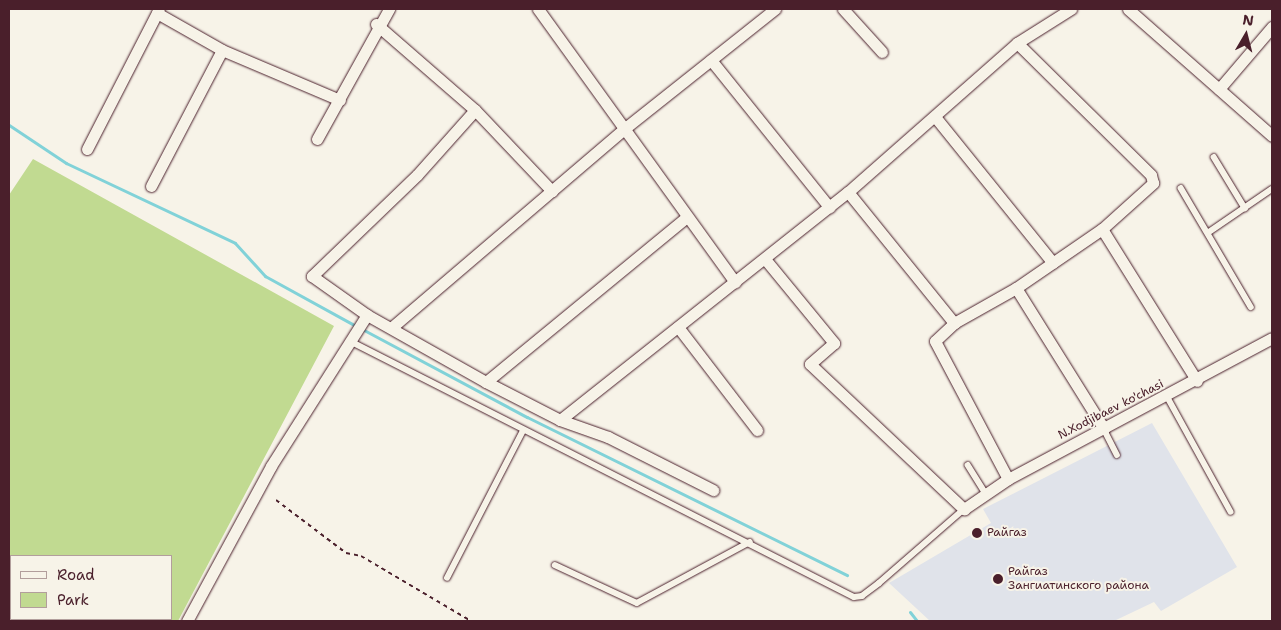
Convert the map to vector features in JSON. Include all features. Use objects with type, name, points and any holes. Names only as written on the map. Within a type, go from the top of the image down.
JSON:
[{"type":"street","points":[[317,140],[340,100],[376,24],[389,9]]},
{"type":"street","points":[[538,9],[686,218],[735,282]]},
{"type":"street","points":[[391,328],[624,129],[775,9]]},
{"type":"street","points":[[843,9],[882,52]]},
{"type":"street","points":[[560,420],[848,192],[936,118],[1017,43],[1071,9]]},
{"type":"street","points":[[1128,9],[1272,136]]},
{"type":"street","points":[[87,149],[158,11],[222,50],[340,100]]},
{"type":"street","points":[[376,24],[476,110],[552,191]]},
{"type":"street","points":[[1219,89],[1272,27]]},
{"type":"street","points":[[1008,479],[934,347],[939,333],[1016,288],[1102,229],[1148,190],[1153,183],[1151,175],[1017,43]]},
{"type":"street","points":[[151,186],[222,50]]},
{"type":"street","points":[[711,60],[829,207]]},
{"type":"street","points":[[476,110],[417,175],[312,276],[362,324],[391,328],[486,382],[560,420],[608,436],[713,490]]},
{"type":"street","points":[[936,118],[1053,263]]},
{"type":"street","points":[[848,192],[954,323]]},
{"type":"street","points":[[486,382],[686,218]]},
{"type":"street","points":[[1102,229],[1197,381]]},
{"type":"street","points":[[765,259],[834,343],[810,364],[964,509]]},
{"type":"street","points":[[1016,288],[1104,429]]},
{"type":"street","points":[[187,621],[271,466],[362,324]]},
{"type":"street","points":[[678,327],[757,430]]},
{"type":"street","name":"N.Xodjibaev ko'chasi","points":[[964,509],[1008,479],[1197,381],[1272,338]]},
{"type":"lane","points":[[1214,157],[1245,208]]},
{"type":"lane","points":[[1181,188],[1209,232],[1251,307]]},
{"type":"lane","points":[[1209,232],[1272,189]]},
{"type":"lane","points":[[350,342],[523,431],[750,542],[827,585],[862,596],[964,509]]},
{"type":"lane","points":[[1167,396],[1231,512]]},
{"type":"lane","points":[[1104,429],[1117,455]]},
{"type":"lane","points":[[447,578],[523,431]]},
{"type":"lane","points":[[968,465],[986,494]]},
{"type":"lane","points":[[555,565],[637,603],[750,542]]},
{"type":"path","points":[[276,500],[346,552],[361,556],[471,621]]},
{"type":"shaded area","points":[[1152,423],[1237,567],[1161,611],[1154,602],[1114,621],[930,621],[889,583],[991,523],[983,509]]},
{"type":"green space","points":[[33,159],[334,326],[178,621],[9,621],[9,195]]},
{"type":"waterway","points":[[9,125],[66,163],[235,243],[265,276],[356,326]]},
{"type":"waterway","points":[[362,329],[527,417],[847,575]]},
{"type":"waterway","points":[[910,612],[917,621]]},
{"type":"place","name":"Райгаз","points":[[977,533]]},
{"type":"place","name":"Райгаз Зангиатинского района","points":[[998,579]]}]
